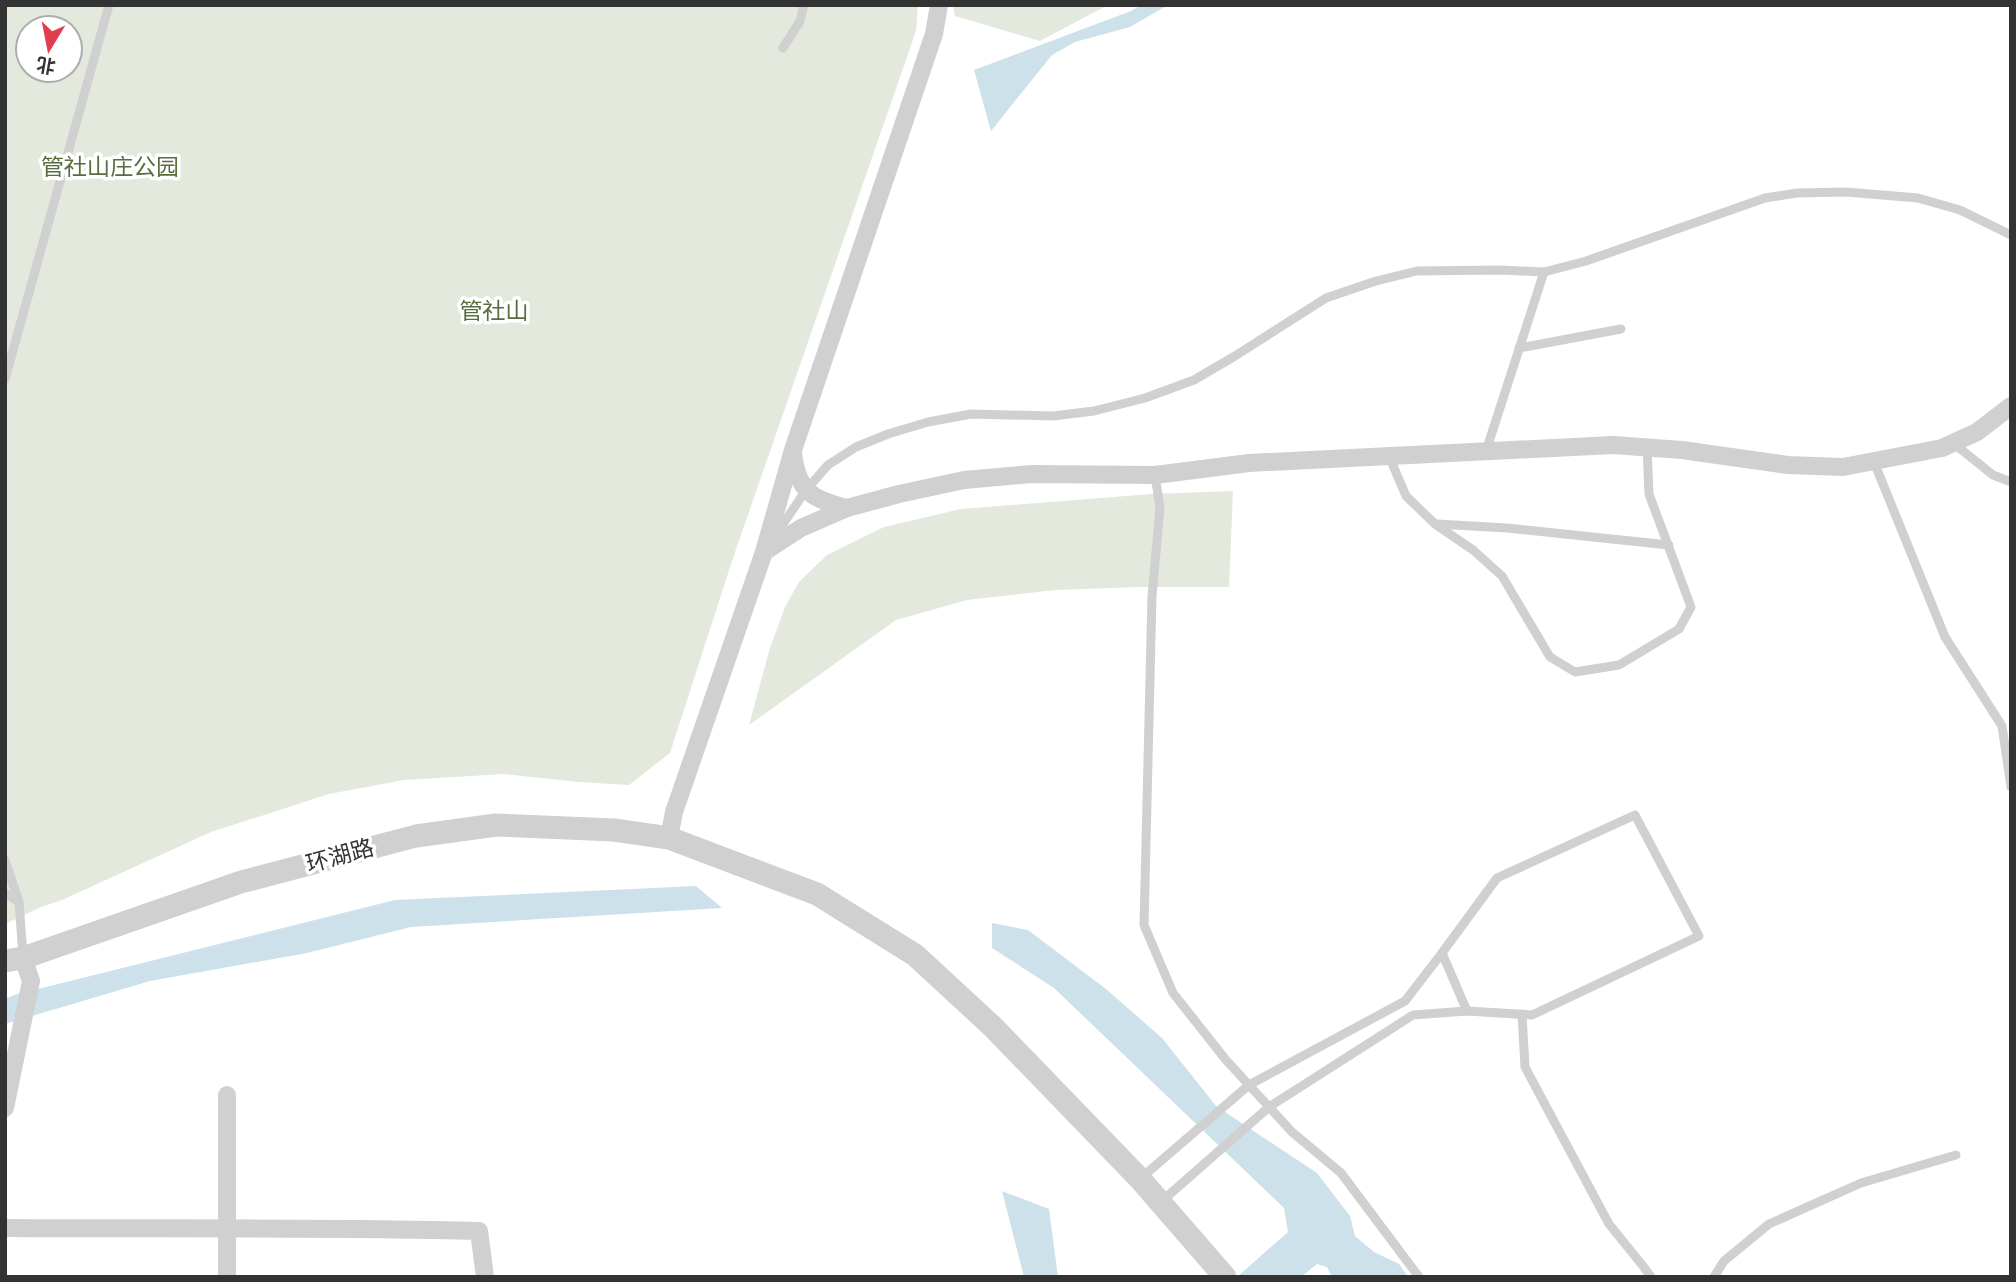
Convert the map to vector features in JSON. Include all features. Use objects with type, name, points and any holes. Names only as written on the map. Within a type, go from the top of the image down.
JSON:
[{"type":"street","points":[[669,838],[674,812],[764,552],[793,450],[934,34],[939,5]]},
{"type":"street","points":[[764,552],[801,528],[846,508],[964,480],[1031,474],[1155,475],[1249,463],[1613,445],[1682,450],[1788,465],[1843,467],[1942,448],[1977,432],[2011,406]]},
{"type":"street","points":[[793,450],[796,474],[806,490],[825,502],[846,508]]},
{"type":"street","name":"环湖路","points":[[11,963],[241,882],[416,836],[496,825],[614,830],[669,838],[817,894],[915,955],[993,1027],[1140,1179],[1221,1273]]},
{"type":"street","points":[[5,1108],[31,981],[11,963]]},
{"type":"street","points":[[227,1095],[227,1277]]},
{"type":"street","points":[[5,1228],[347,1228],[479,1231],[485,1277]]},
{"type":"lane","points":[[5,379],[109,5]]},
{"type":"lane","points":[[783,48],[800,20],[804,5]]},
{"type":"lane","points":[[764,552],[806,490],[828,465],[856,447],[928,422],[971,414],[1053,416],[1094,411],[1145,398],[1194,380],[1326,298],[1376,281],[1417,271],[1544,272],[1586,261],[1765,198],[1797,192],[1846,192],[1918,198],[1960,210],[2011,235]]},
{"type":"lane","points":[[1486,451],[1544,272]]},
{"type":"lane","points":[[1519,348],[1621,329]]},
{"type":"lane","points":[[1953,443],[1993,475],[2011,482]]},
{"type":"lane","points":[[1389,456],[1406,496],[1434,524],[1473,550],[1502,576],[1550,657],[1575,672],[1619,666],[1679,629],[1691,607],[1649,494],[1647,447]]},
{"type":"lane","points":[[1874,462],[1945,638],[2002,726],[2011,787]]},
{"type":"lane","points":[[1155,475],[1160,508],[1152,596],[1144,925],[1173,993],[1226,1060],[1292,1132],[1341,1173],[1419,1277]]},
{"type":"lane","points":[[1434,524],[1507,528],[1669,545]]},
{"type":"lane","points":[[1140,1179],[1249,1085],[1405,1001],[1443,954],[1497,877],[1634,814],[1699,936],[1532,1014],[1467,1011],[1413,1016],[1269,1107],[1161,1202]]},
{"type":"lane","points":[[5,860],[19,902],[11,963]]},
{"type":"lane","points":[[5,893],[19,902]]},
{"type":"lane","points":[[1443,954],[1467,1011]]},
{"type":"lane","points":[[1405,1001],[1413,1016]]},
{"type":"lane","points":[[1522,1014],[1525,1067],[1609,1224],[1650,1277]]},
{"type":"lane","points":[[1714,1277],[1724,1261],[1769,1224],[1861,1183],[1956,1155]]},
{"type":"green space","name":"管社山","points":[[5,5],[918,5],[916,31],[733,558],[670,753],[629,785],[504,774],[404,780],[329,794],[211,832],[5,924]]},
{"type":"green space","points":[[953,5],[1108,5],[1040,41],[955,16]]},
{"type":"green space","points":[[1233,491],[1229,587],[1055,590],[967,600],[896,620],[749,725],[770,648],[785,607],[799,582],[827,555],[884,527],[961,509],[1151,494]]},
{"type":"water","points":[[1141,5],[1168,5],[1130,27],[1075,42],[1052,55],[991,131],[974,70]]},
{"type":"water","points":[[696,886],[722,908],[411,927],[307,953],[150,981],[5,1024],[5,999],[14,995],[395,900]]},
{"type":"water","points":[[992,923],[1028,930],[1106,989],[1162,1038],[1216,1106],[1317,1173],[1350,1216],[1355,1236],[1374,1252],[1399,1264],[1408,1277],[1332,1277],[1327,1267],[1317,1264],[1301,1277],[1237,1277],[1288,1232],[1284,1208],[1054,988],[992,948]]},
{"type":"water","points":[[1002,1191],[1049,1209],[1058,1277],[1024,1277]]},
{"type":"park label","name":"管社山庄公园","points":[[110,167]]}]
